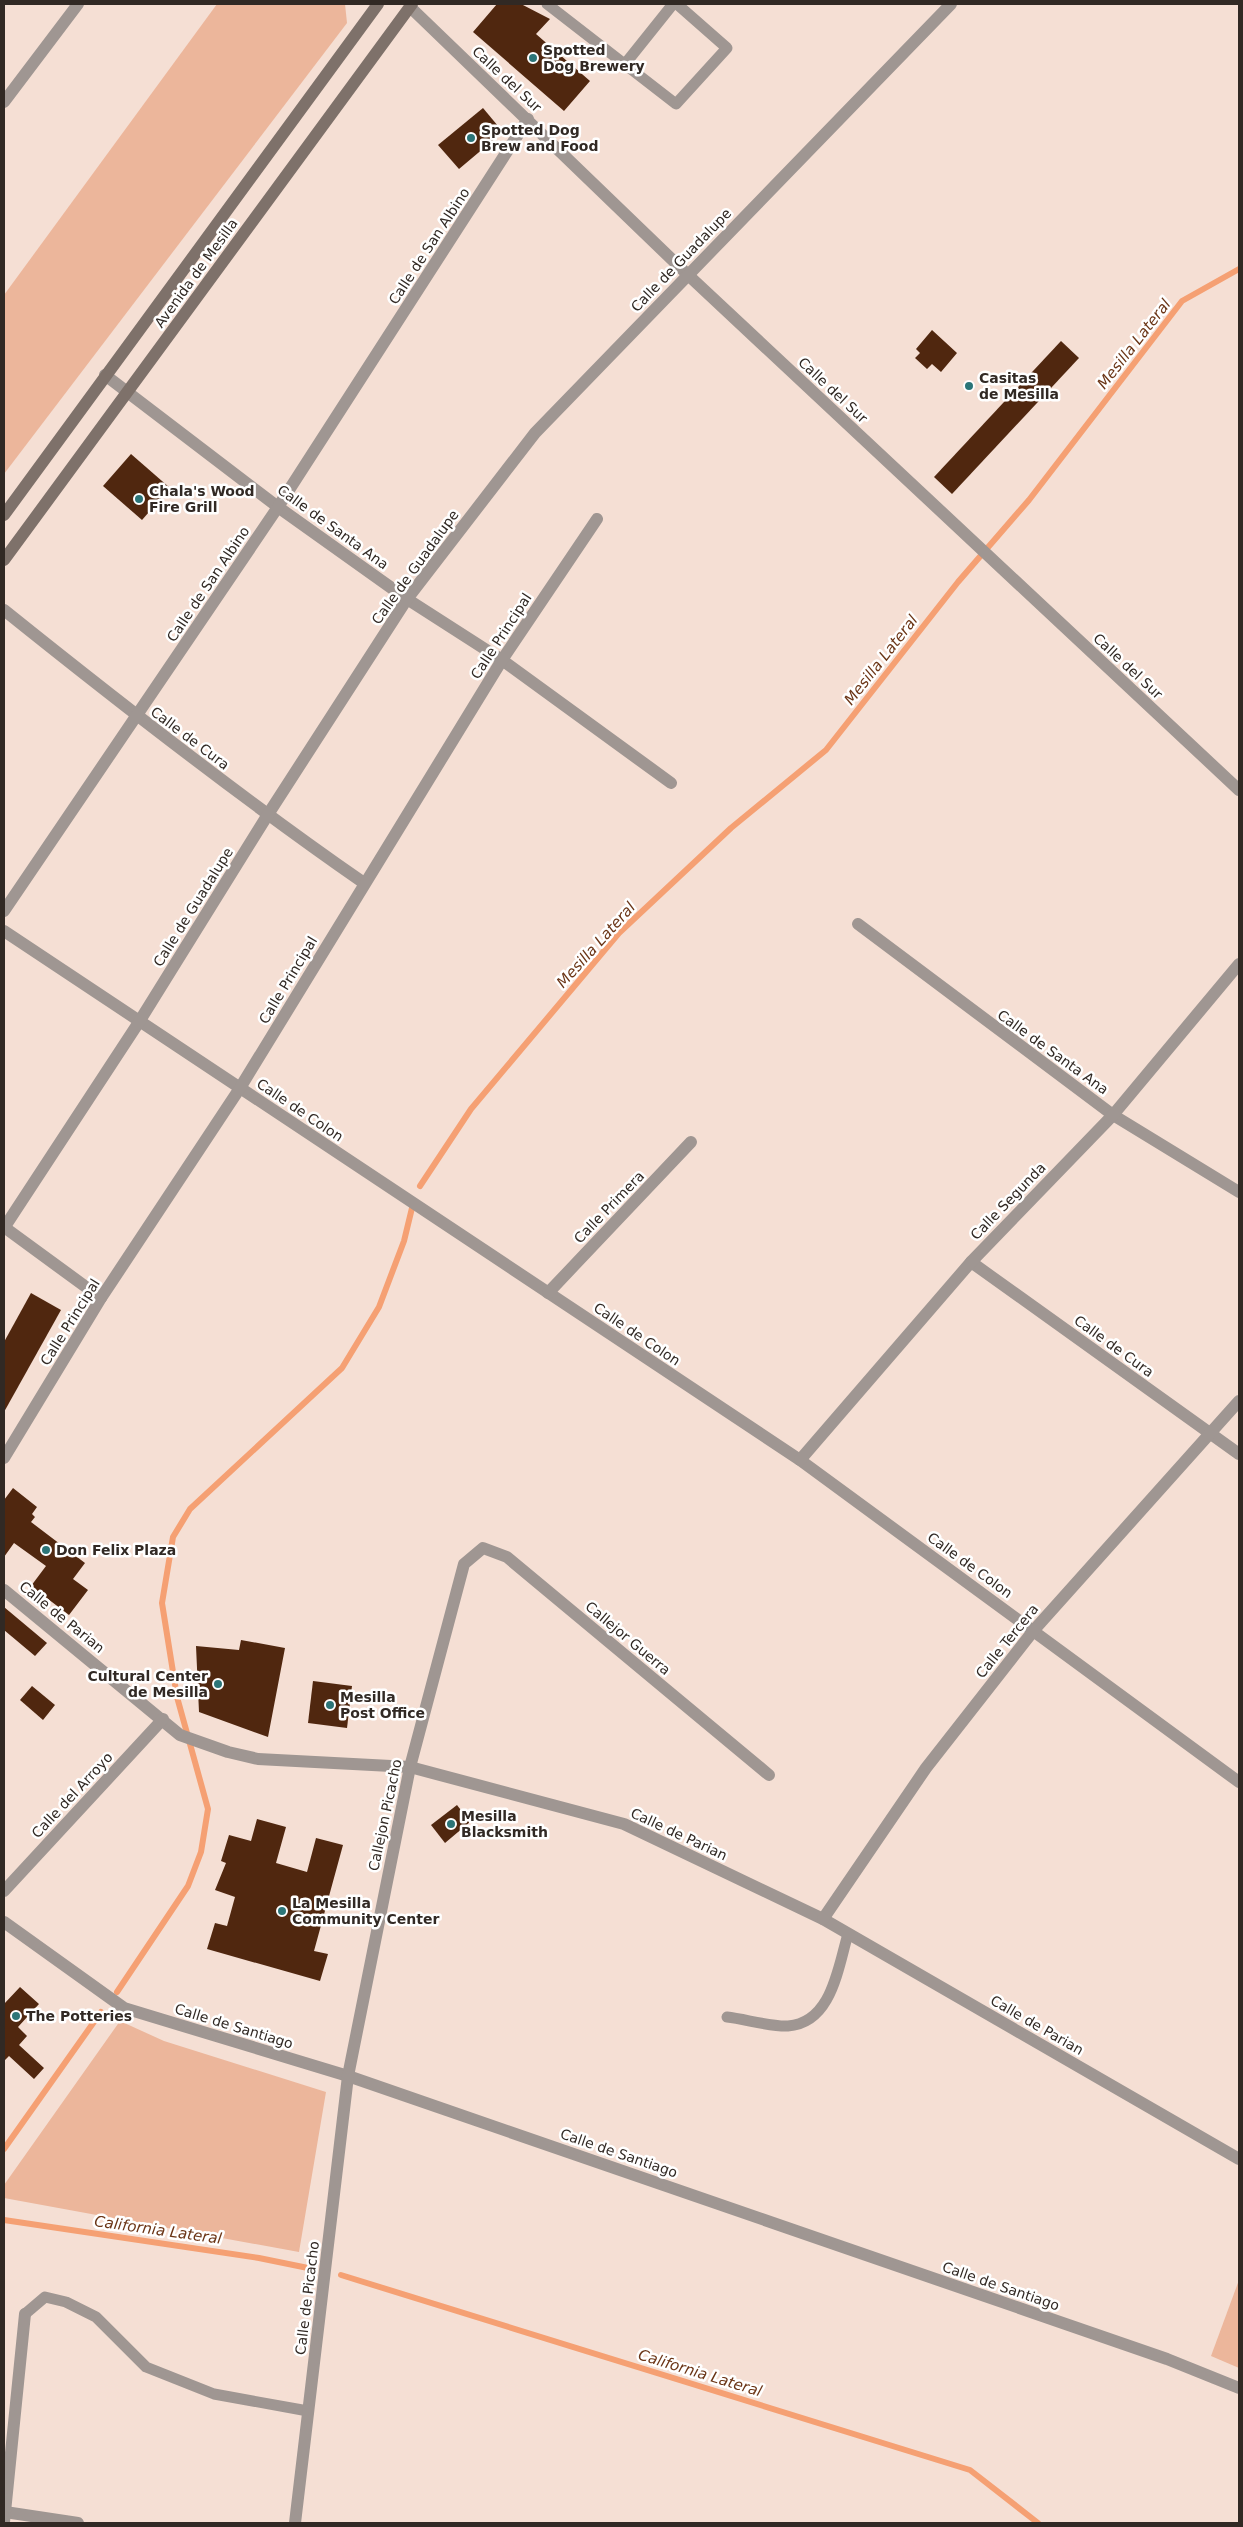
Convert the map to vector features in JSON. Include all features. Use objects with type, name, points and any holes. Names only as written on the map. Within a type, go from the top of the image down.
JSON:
[{"type":"main road","name":"Avenida de Mesilla","points":[[4,515],[378,4]]},
{"type":"main road","name":"Avenida de Mesilla","points":[[4,560],[409,5]]},
{"type":"street","points":[[4,102],[78,4]]},
{"type":"street","name":"Calle de Guadalupe","points":[[4,1227],[139,1022],[267,816],[407,599],[535,433],[687,274],[951,4]]},
{"type":"street","name":"Calle del Sur","points":[[409,5],[687,274],[1239,790]]},
{"type":"street","name":"Calle de San Albino","points":[[4,911],[278,507],[528,120]]},
{"type":"street","name":"Calle de Santa Ana","points":[[105,375],[278,507],[407,599],[502,660],[671,783]]},
{"type":"street","name":"Calle Principal","points":[[4,1458],[101,1298],[240,1088],[502,660],[597,519]]},
{"type":"street","name":"Calle de Cura","points":[[4,610],[136,717],[267,816],[364,883]]},
{"type":"street","name":"Calle de Santa Ana","points":[[858,924],[1113,1115],[1239,1192]]},
{"type":"street","name":"Calle de Colon","points":[[4,931],[800,1460],[1239,1782]]},
{"type":"street","name":"Calle Segunda","points":[[800,1460],[971,1262],[1113,1115],[1239,964]]},
{"type":"street","name":"Calle Primera","points":[[548,1293],[691,1142]]},
{"type":"street","points":[[4,1227],[101,1298]]},
{"type":"street","name":"Calle de Cura","points":[[971,1262],[1239,1454]]},
{"type":"street","name":"Calle Tercera","points":[[823,1920],[926,1768],[1034,1630],[1211,1435],[1239,1401]]},
{"type":"street","name":"Callejor Guerra","points":[[464,1564],[482,1548],[507,1557],[768,1774]]},
{"type":"street","name":"Callejon Picacho","points":[[348,2076],[410,1767],[464,1564]]},
{"type":"street","name":"Calle de Parian","points":[[4,1590],[163,1719],[180,1735],[228,1752],[258,1758],[410,1767],[624,1824],[823,1920],[1239,2160]]},
{"type":"street","name":"Calle del Arroyo","points":[[4,1891],[163,1719]]},
{"type":"street","name":"Calle de Santiago","points":[[4,1922],[124,2008],[348,2076],[1167,2359],[1239,2388]]},
{"type":"street","name":"Calle de Picacho","points":[[296,2523],[348,2076]]},
{"type":"street","points":[[25,2314],[4,2517],[78,2523]]},
{"type":"lane","points":[[548,4],[676,104],[727,48],[677,4]]},
{"type":"lane","points":[[625,64],[673,4]]},
{"type":"lane","points":[[727,2017],[788,2026],[811,2019],[828,2001],[848,1934]]},
{"type":"lane","points":[[25,2314],[45,2297],[66,2302],[96,2317],[146,2367],[214,2394],[308,2411]]},
{"type":"shaded area","points":[[217,4],[345,4],[347,23],[4,474],[4,295]]},
{"type":"shaded area","points":[[120,2021],[164,2041],[326,2092],[299,2252],[4,2198],[4,2185]]},
{"type":"shaded area","points":[[1239,2280],[1239,2368],[1211,2356]]},
{"type":"building","name":"Spotted Dog Brewery","points":[[497,4],[521,4],[550,19],[536,34],[590,81],[564,111],[473,32]]},
{"type":"building","name":"Spotted Dog Brew and Food","points":[[483,108],[503,132],[459,169],[438,145]]},
{"type":"building","points":[[932,330],[957,353],[941,372],[932,364],[927,369],[915,358],[920,353],[916,349]]},
{"type":"building","points":[[1061,341],[1079,358],[952,494],[934,477]]},
{"type":"building","name":"Chala's Wood Fire Grill","points":[[131,454],[170,488],[142,520],[103,486]]},
{"type":"building","points":[[31,1293],[61,1310],[4,1412],[4,1342]]},
{"type":"building","name":"Don Felix Plaza","points":[[13,1488],[37,1507],[32,1514],[35,1517],[31,1522],[85,1563],[73,1579],[88,1590],[69,1615],[31,1586],[46,1566],[14,1543],[4,1557],[4,1500]]},
{"type":"building","points":[[4,1607],[47,1643],[35,1656],[4,1630]]},
{"type":"building","name":"Cultural Center de Mesilla","points":[[241,1640],[285,1648],[268,1737],[199,1712],[196,1646],[239,1650]]},
{"type":"building","name":"Mesilla Post Office","points":[[313,1681],[352,1686],[347,1728],[308,1723]]},
{"type":"building","points":[[32,1686],[55,1705],[43,1720],[20,1700]]},
{"type":"building","name":"Mesilla Blacksmith","points":[[457,1805],[470,1822],[445,1843],[431,1825]]},
{"type":"building","name":"La Mesilla Community Center","points":[[257,1819],[286,1827],[276,1863],[307,1872],[316,1838],[343,1845],[314,1951],[328,1954],[320,1981],[207,1949],[215,1923],[227,1926],[235,1897],[215,1890],[226,1863],[221,1861],[229,1835],[251,1841]]},
{"type":"building","name":"The Potteries","points":[[20,1987],[39,2004],[18,2027],[27,2036],[19,2045],[44,2068],[34,2079],[9,2056],[4,2061],[4,2004]]},
{"type":"waterway","name":"Mesilla Lateral","points":[[420,1186],[471,1109],[619,933],[731,828],[826,750],[958,582],[1029,500],[1182,301],[1239,269]]},
{"type":"waterway","points":[[117,1992],[188,1886],[201,1852],[208,1809],[177,1697],[162,1603],[173,1537],[190,1509],[342,1368],[379,1307],[404,1241],[412,1208]]},
{"type":"waterway","points":[[4,2149],[101,2012]]},
{"type":"waterway","name":"California Lateral","points":[[4,2220],[259,2258],[308,2268]]},
{"type":"waterway","name":"California Lateral","points":[[341,2275],[970,2470],[1038,2523]]},
{"type":"place","name":"Spotted Dog Brewery","points":[[533,58]]},
{"type":"place","name":"Spotted Dog Brew and Food","points":[[471,138]]},
{"type":"place","name":"Casitas de Mesilla","points":[[969,386]]},
{"type":"place","name":"Chala's Wood Fire Grill","points":[[139,499]]},
{"type":"place","name":"Don Felix Plaza","points":[[46,1550]]},
{"type":"place","name":"Cultural Center de Mesilla","points":[[218,1684]]},
{"type":"place","name":"Mesilla Post Office","points":[[330,1705]]},
{"type":"place","name":"Mesilla Blacksmith","points":[[451,1824]]},
{"type":"place","name":"La Mesilla Community Center","points":[[282,1911]]},
{"type":"place","name":"The Potteries","points":[[16,2016]]}]
